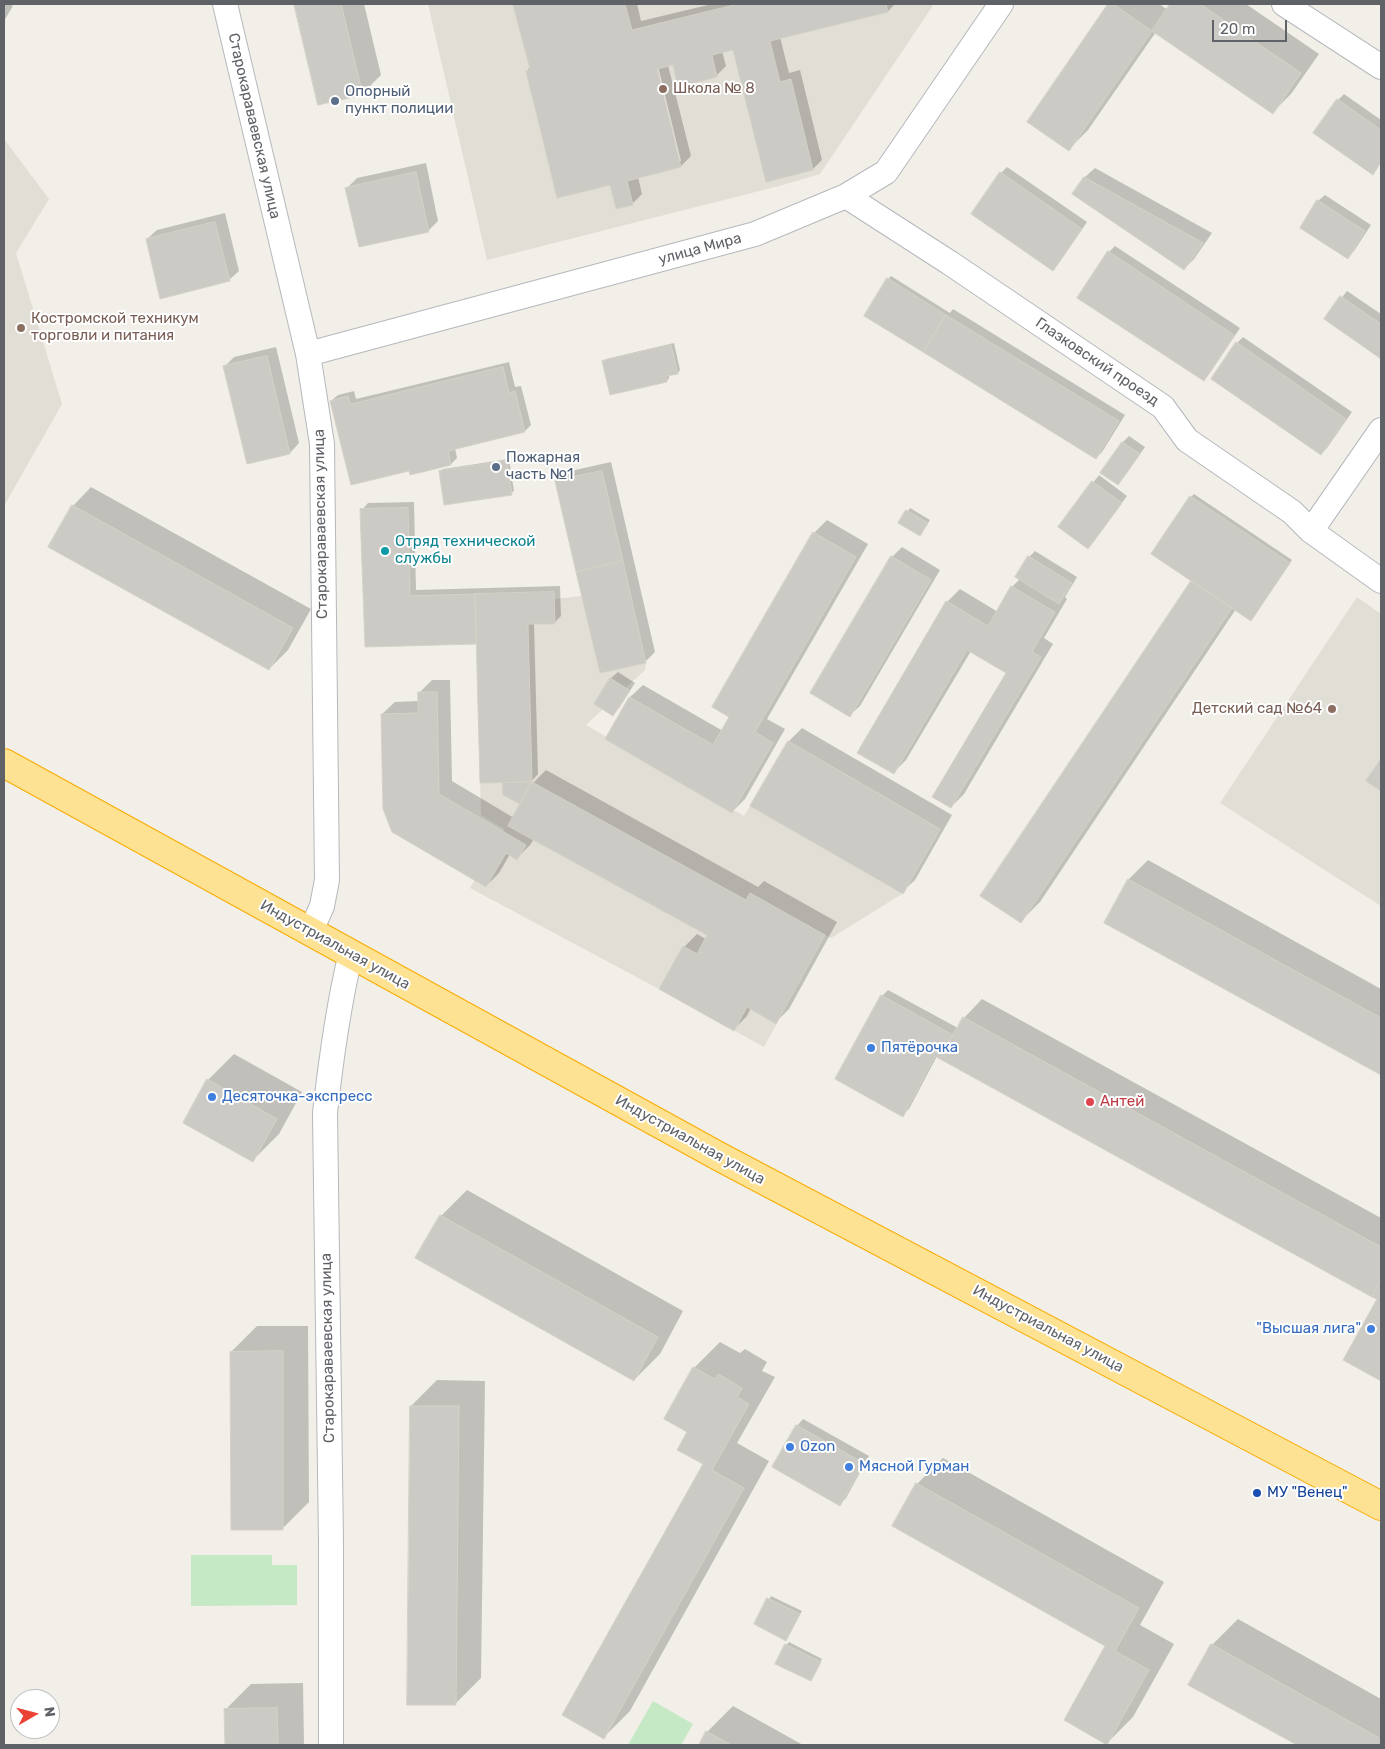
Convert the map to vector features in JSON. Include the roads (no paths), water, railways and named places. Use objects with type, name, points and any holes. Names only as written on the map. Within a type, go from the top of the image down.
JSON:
[{"type":"highway","name":"Индустриальная улица","points":[[4,763],[720,1157],[1381,1506]]},
{"type":"street","name":"Старокараваевская улица","points":[[226,4],[308,354],[322,444],[327,880],[322,906],[311,931]]},
{"type":"street","name":"улица Мира","points":[[308,354],[755,234],[846,196],[886,172],[1001,4]]},
{"type":"street","points":[[1284,4],[1381,67]]},
{"type":"street","name":"Глазковский проезд","points":[[846,196],[950,263],[1163,407],[1186,440],[1292,512],[1311,531],[1381,581]]},
{"type":"street","points":[[1311,531],[1381,430]]},
{"type":"street","name":"Старокараваевская улица","points":[[331,1745],[331,1543],[325,1113],[342,988],[351,953]]},
{"type":"place","name":"Школа № 8","points":[[663,89]]},
{"type":"place","name":"Опорный пункт полиции","points":[[335,101]]},
{"type":"place","name":"Костромской техникум торговли и питания","points":[[21,328]]},
{"type":"place","name":"Пожарная часть №1","points":[[496,467]]},
{"type":"place","name":"Отряд технической службы","points":[[385,551]]},
{"type":"place","name":"Детский сад №64","points":[[1332,709]]},
{"type":"place","name":"Пятёрочка","points":[[871,1048]]},
{"type":"place","name":"Десяточка-экспресс","points":[[212,1097]]},
{"type":"place","name":"Антей","points":[[1090,1102]]},
{"type":"place","name":"\"Высшая лига\"","points":[[1371,1329]]},
{"type":"place","name":"Ozon","points":[[790,1447]]},
{"type":"place","name":"Мясной Гурман","points":[[849,1467]]},
{"type":"place","name":"МУ \"Венец\"","points":[[1257,1493]]}]
